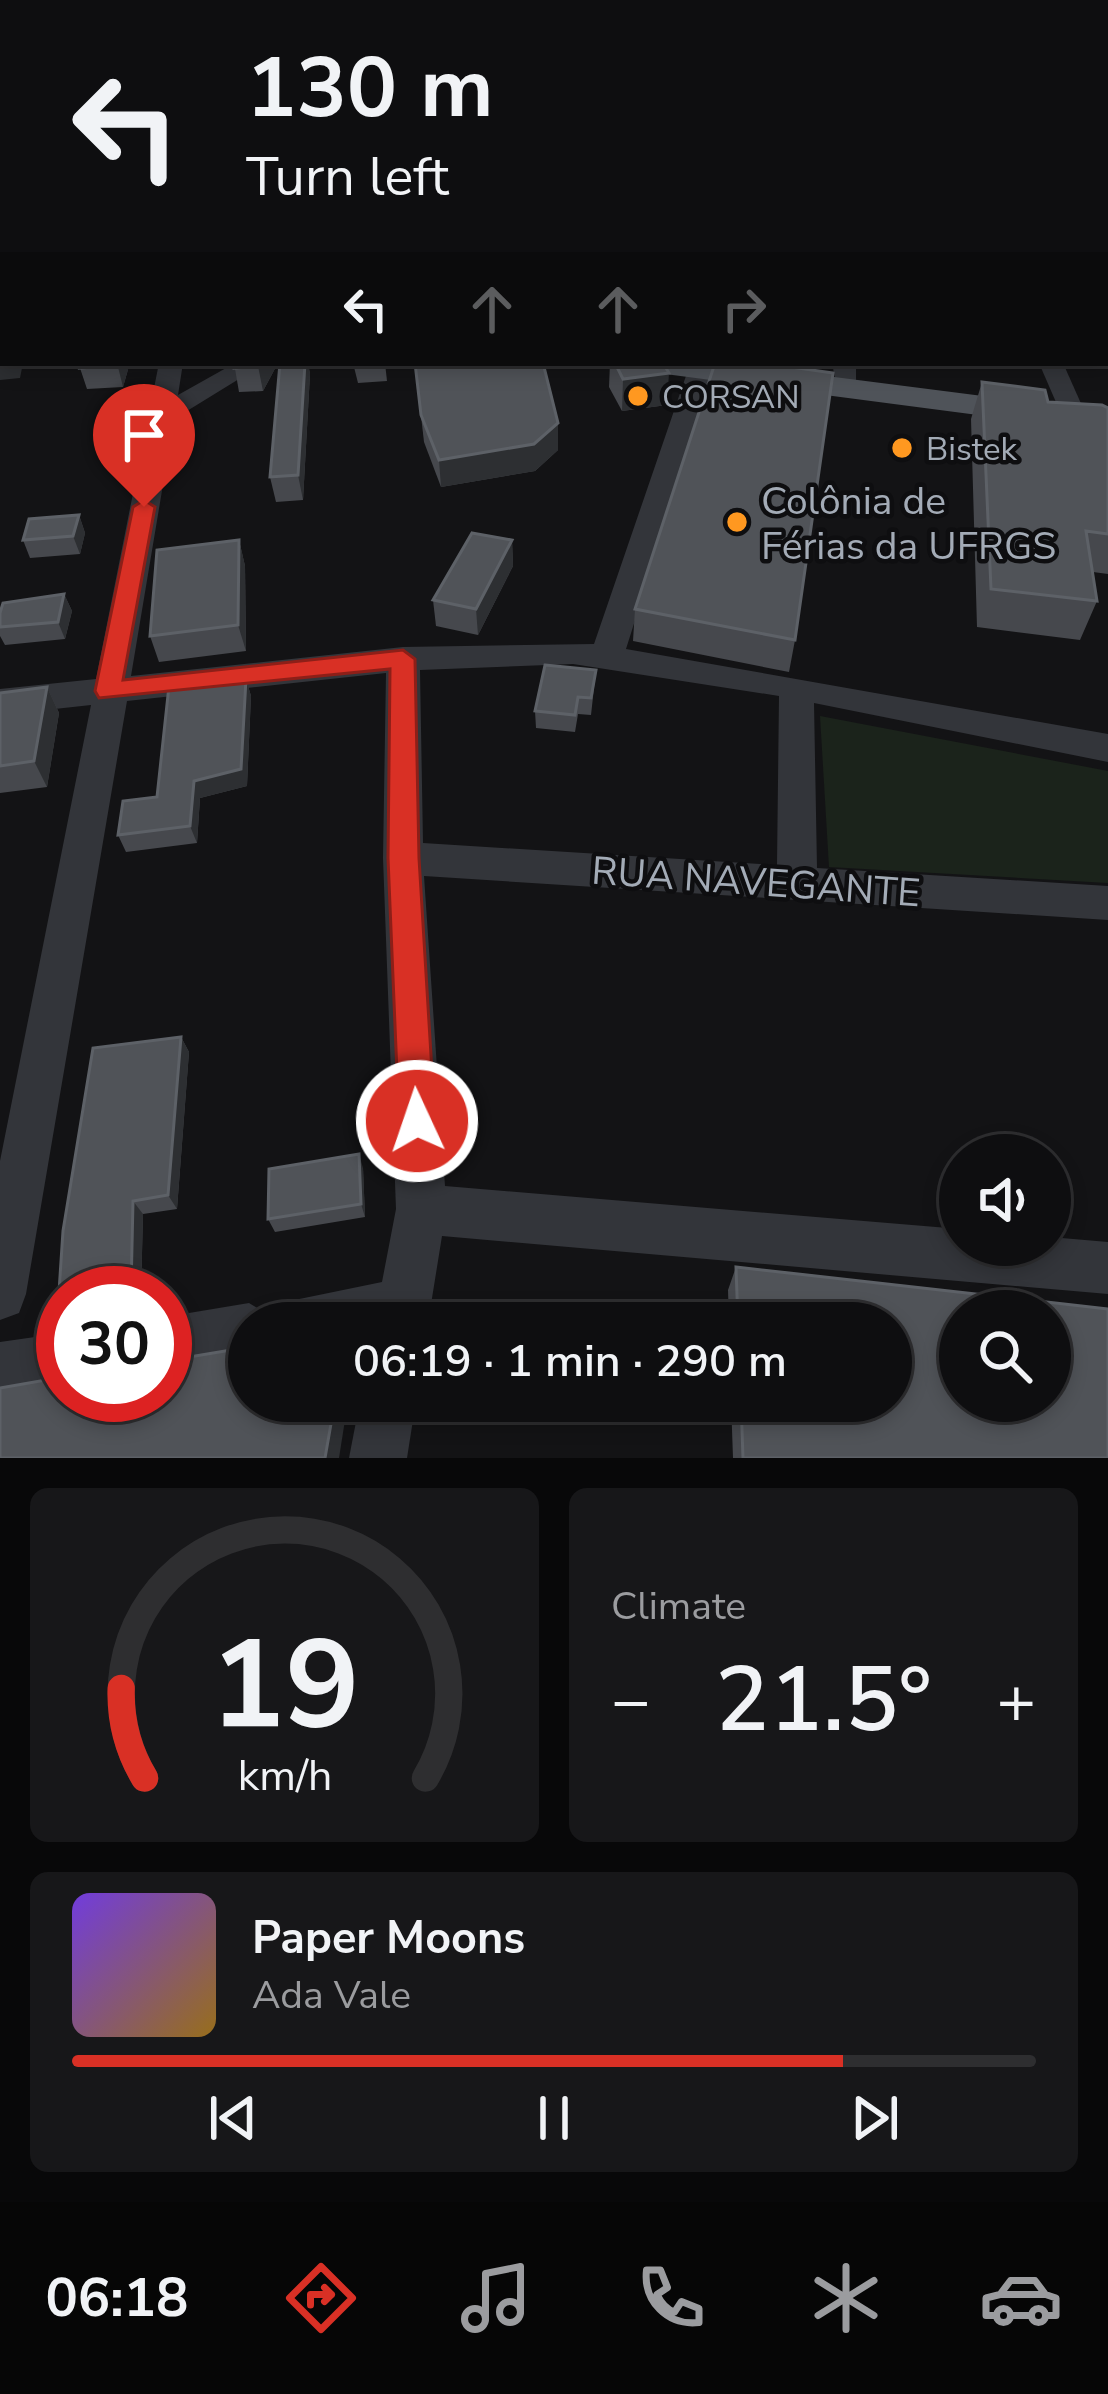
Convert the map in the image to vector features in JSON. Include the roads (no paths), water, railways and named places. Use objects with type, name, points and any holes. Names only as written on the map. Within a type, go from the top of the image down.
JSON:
[{"type":"main road","points":[[672,366],[845,374]]},
{"type":"main road","points":[[808,366],[1070,406],[1108,422]]},
{"type":"main road","points":[[1070,406],[1108,400]]},
{"type":"street","points":[[0,1294],[170,366]]},
{"type":"street","points":[[162,415],[248,366]]},
{"type":"street","points":[[1052,366],[1070,406]]},
{"type":"street","points":[[607,655],[701,370]]},
{"type":"street","points":[[0,702],[491,652],[607,655],[1108,748]]},
{"type":"street","points":[[403,659],[404,858],[421,1209],[405,1302]]},
{"type":"street","points":[[796,687],[796,884]]},
{"type":"street","name":"RUA NAVEGANTE","points":[[404,858],[1108,903]]},
{"type":"street","points":[[421,1209],[1108,1268]]},
{"type":"street","points":[[192,1340],[228,1334]]},
{"type":"street","points":[[0,1370],[36,1364]]},
{"type":"street","points":[[378,1458],[384,1422]]},
{"type":"place","name":"CORSAN","points":[[638,396]]},
{"type":"place","name":"Bistek","points":[[902,448]]},
{"type":"place","name":"Colônia de Férias da UFRGS","points":[[737,522]]}]
